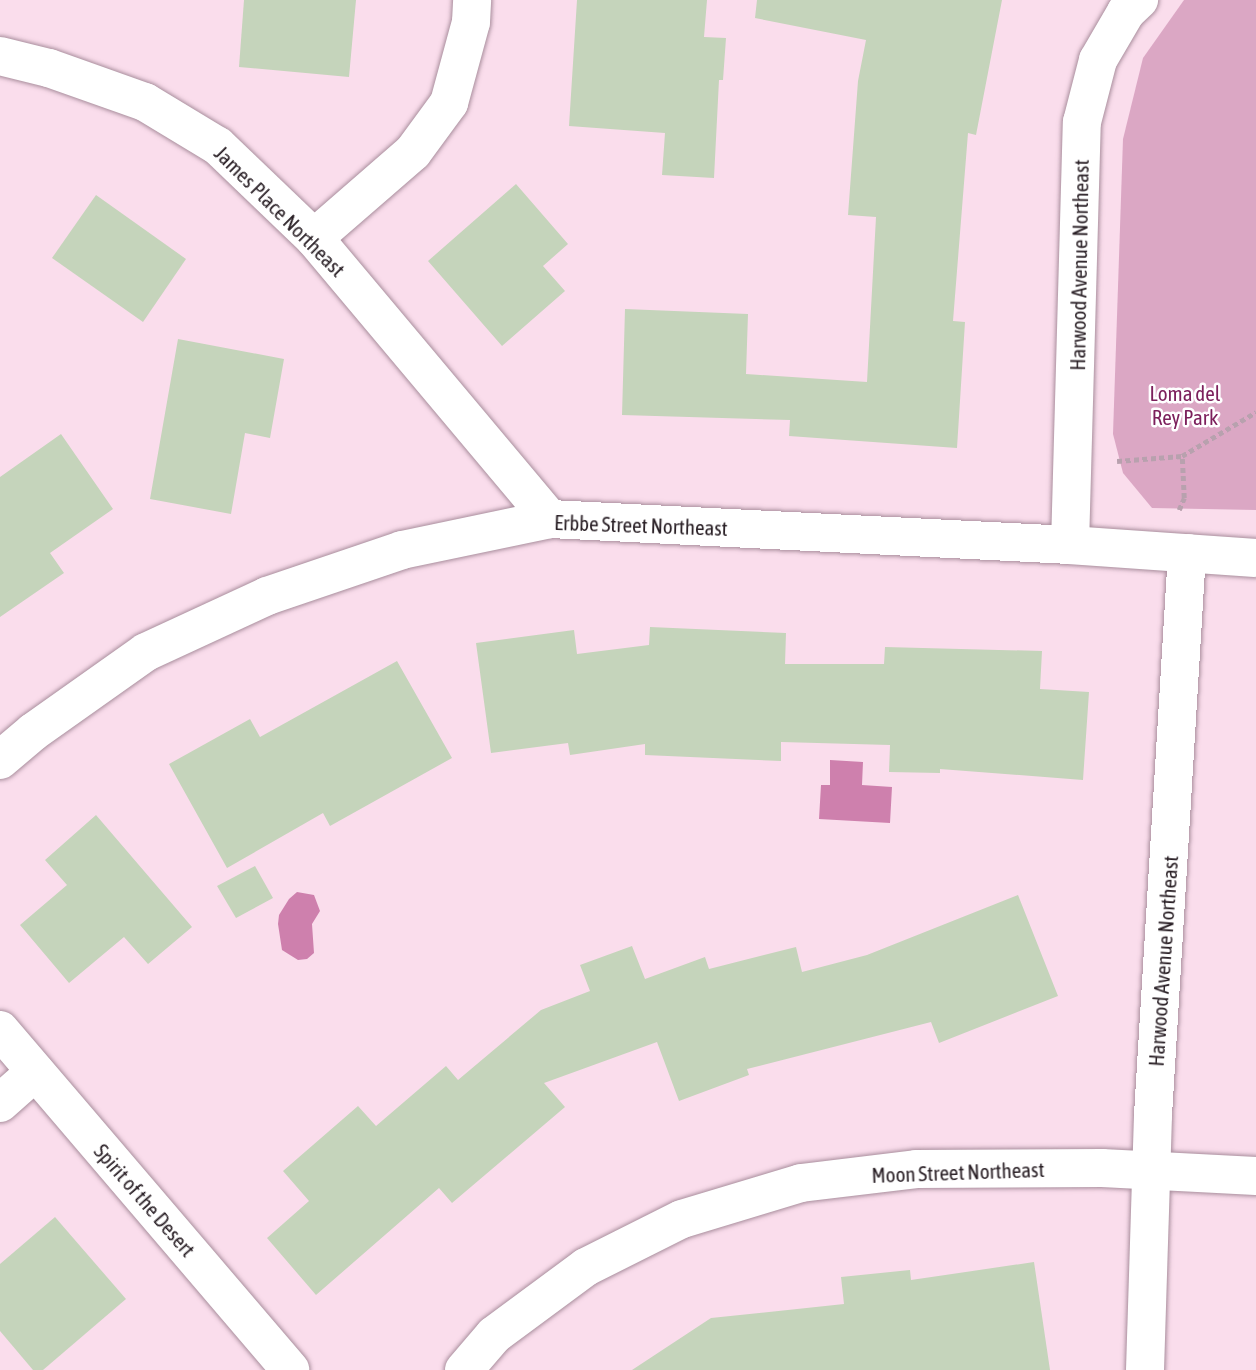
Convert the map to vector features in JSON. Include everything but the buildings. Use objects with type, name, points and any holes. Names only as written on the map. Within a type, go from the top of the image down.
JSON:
[{"type":"street","points":[[314,239],[413,152],[449,103],[471,22],[472,0]]},
{"type":"street","name":"Harwood Avenue Northeast","points":[[1070,545],[1082,122],[1098,60],[1126,12],[1139,0]]},
{"type":"street","name":"James Place Northeast","points":[[0,56],[49,68],[145,102],[218,146],[314,239],[550,519]]},
{"type":"street","name":"Erbbe Street Northeast","points":[[0,760],[33,732],[146,652],[267,596],[402,550],[550,519],[1070,545],[1256,558]]},
{"type":"street","name":"Harwood Avenue Northeast","points":[[1144,1370],[1151,1170],[1187,553]]},
{"type":"street","name":"Spirit of the Desert","points":[[0,1030],[290,1370]]},
{"type":"street","points":[[0,1103],[35,1072]]},
{"type":"street","name":"Moon Street Northeast","points":[[464,1370],[494,1335],[586,1267],[682,1219],[801,1183],[916,1169],[1151,1170],[1256,1176]]},
{"type":"path","points":[[1106,462],[1182,456],[1256,412]]},
{"type":"path","points":[[1176,516],[1184,498],[1182,456]]},
{"type":"green space","name":"Loma del Rey Park","points":[[1184,0],[1256,0],[1256,510],[1152,508],[1123,473],[1113,434],[1123,139],[1143,58]]},
{"type":"shaded area","points":[[830,760],[863,762],[862,785],[892,787],[890,823],[819,819],[821,785],[830,785]]},
{"type":"shaded area","points":[[297,892],[314,895],[320,911],[312,924],[314,953],[307,959],[298,960],[282,950],[278,924],[279,915]]}]
